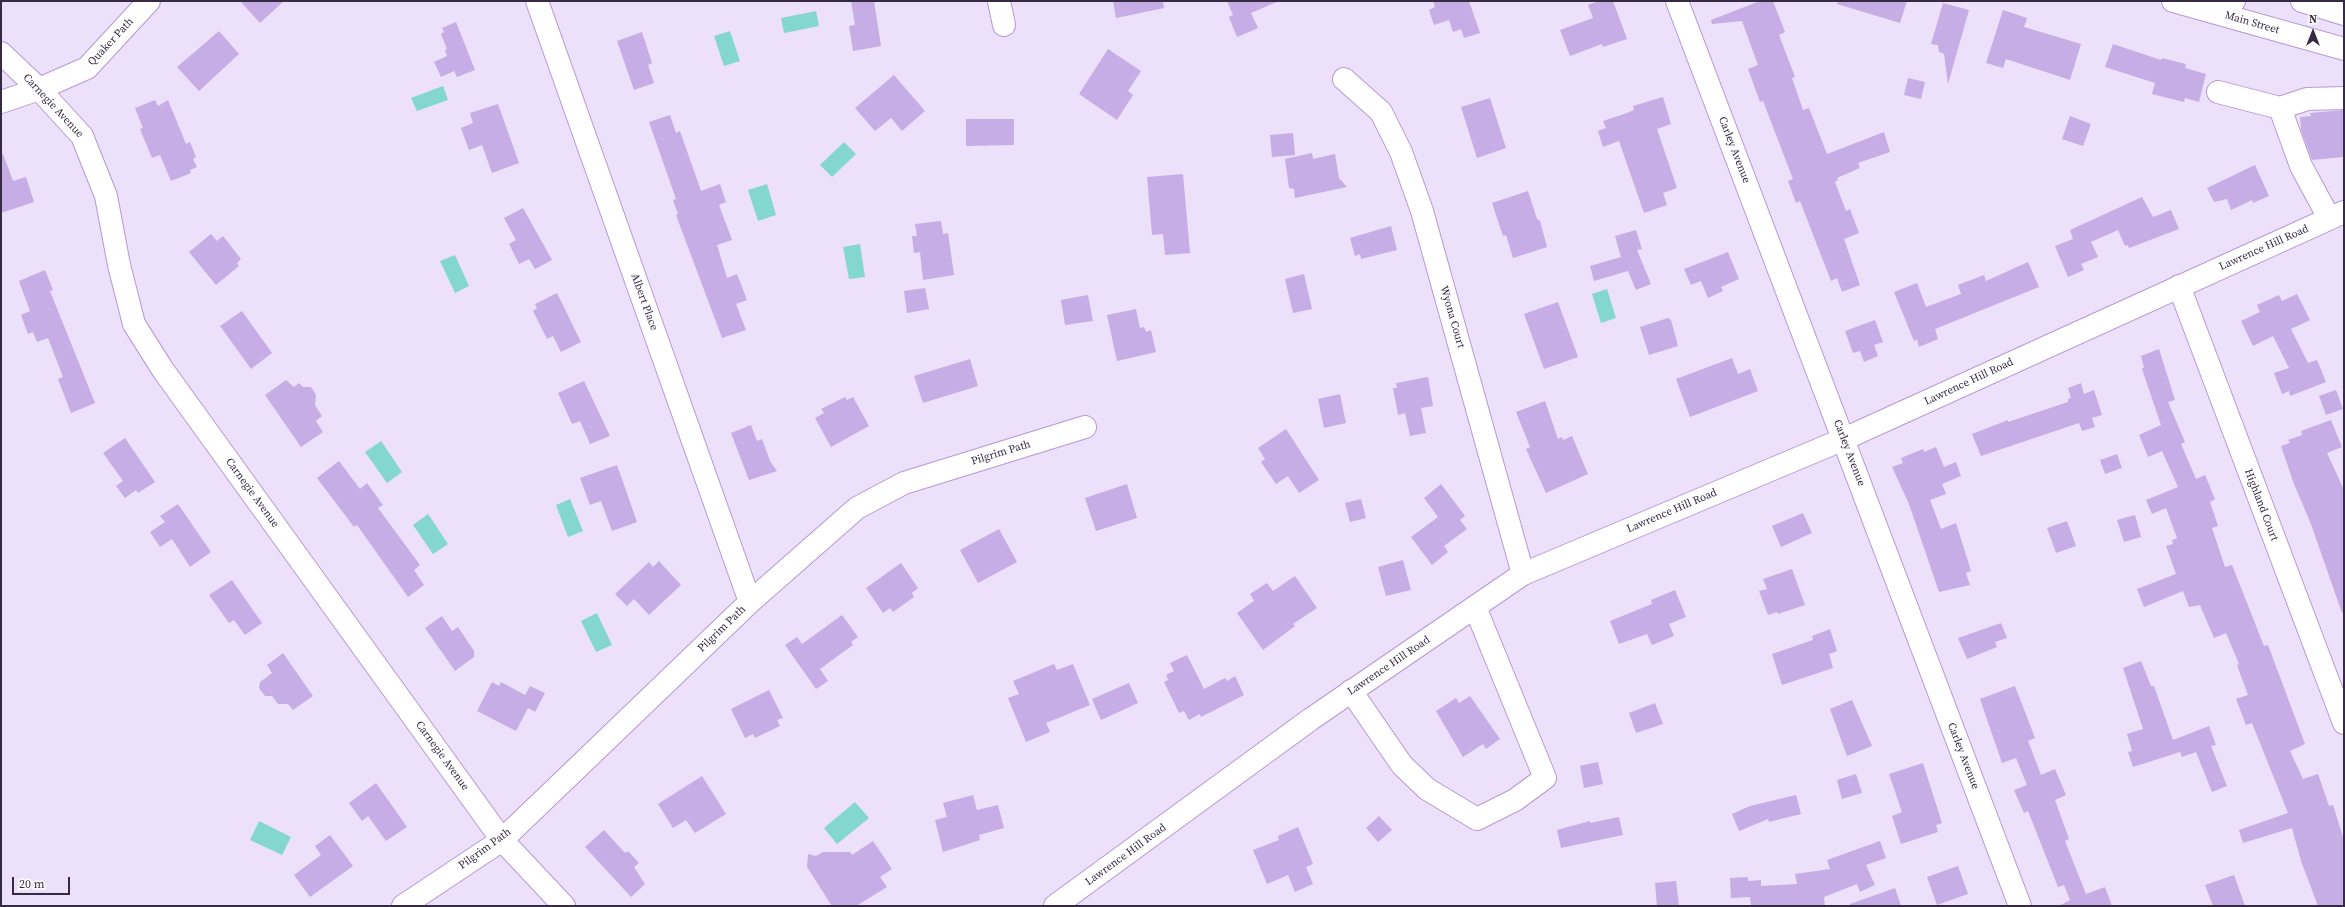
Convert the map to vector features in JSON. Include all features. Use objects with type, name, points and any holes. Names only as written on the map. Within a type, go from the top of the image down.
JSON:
[{"type":"street","name":"Quaker Path","points":[[1,102],[39,89],[87,68],[149,1]]},
{"type":"street","name":"Albert Place","points":[[537,1],[750,602]]},
{"type":"street","points":[[999,1],[1004,25]]},
{"type":"street","name":"Carley Avenue","points":[[1677,1],[2020,906]]},
{"type":"street","name":"Main Street","points":[[2173,1],[2344,49]]},
{"type":"street","name":"Main Street","points":[[2206,10],[2234,1]]},
{"type":"street","points":[[2302,1],[2344,14]]},
{"type":"street","name":"Carnegie Avenue","points":[[1,53],[39,89],[82,136],[106,196],[119,265],[134,324],[163,370],[502,840],[564,906]]},
{"type":"street","name":"Wyona Court","points":[[1344,79],[1381,112],[1402,152],[1422,211],[1524,574]]},
{"type":"street","points":[[2218,92],[2280,108],[2307,99],[2344,98]]},
{"type":"street","points":[[2280,108],[2302,166],[2337,215]]},
{"type":"street","name":"Lawrence Hill Road","points":[[1055,906],[1351,691],[1524,574],[1844,439],[2337,215]]},
{"type":"street","name":"Highland Court","points":[[2179,286],[2344,724]]},
{"type":"street","name":"Pilgrim Path","points":[[403,906],[502,840],[750,602],[857,508],[904,483],[1085,427]]},
{"type":"street","points":[[1351,691],[1402,765],[1427,789],[1477,819],[1515,800],[1545,778],[1475,607]]},
{"type":"shaded area","points":[[816,11],[819,26],[784,33],[781,18]]},
{"type":"shaded area","points":[[730,31],[740,61],[724,66],[714,36]]},
{"type":"shaded area","points":[[443,86],[448,100],[417,111],[411,98]]},
{"type":"shaded area","points":[[844,142],[856,154],[832,177],[820,165]]},
{"type":"shaded area","points":[[767,184],[776,215],[758,221],[748,190]]},
{"type":"shaded area","points":[[860,244],[865,277],[849,279],[843,247]]},
{"type":"shaded area","points":[[455,255],[469,286],[455,293],[440,261]]},
{"type":"shaded area","points":[[1607,289],[1616,318],[1601,323],[1592,294]]},
{"type":"shaded area","points":[[381,441],[402,472],[387,483],[365,452]]},
{"type":"shaded area","points":[[570,499],[583,531],[568,537],[556,505]]},
{"type":"shaded area","points":[[428,514],[448,544],[433,554],[413,525]]},
{"type":"shaded area","points":[[597,613],[612,645],[596,652],[581,621]]},
{"type":"shaded area","points":[[855,802],[869,818],[837,844],[824,828]]},
{"type":"shaded area","points":[[259,821],[291,837],[282,855],[250,840]]},
{"type":"building","points":[[240,1],[284,1],[260,23]]},
{"type":"building","points":[[851,1],[874,1],[881,46],[853,51],[849,26],[855,25]]},
{"type":"building","points":[[1113,1],[1163,1],[1164,8],[1116,18]]},
{"type":"building","points":[[1227,1],[1279,1],[1251,13],[1258,28],[1237,37],[1229,17],[1233,15]]},
{"type":"building","points":[[1433,1],[1469,1],[1480,33],[1464,38],[1461,29],[1453,32],[1449,20],[1434,25],[1429,10],[1435,7]]},
{"type":"building","points":[[1599,1],[1613,1],[1627,39],[1603,47],[1602,44],[1570,56],[1560,30],[1593,18],[1588,5]]},
{"type":"building","points":[[1760,1],[1773,1],[1785,32],[1779,35],[1795,77],[1792,78],[1803,110],[1809,108],[1827,154],[1884,132],[1890,152],[1858,163],[1860,168],[1837,178],[1838,180],[1835,182],[1846,211],[1850,209],[1859,233],[1844,239],[1860,285],[1842,292],[1837,278],[1831,281],[1800,201],[1796,203],[1788,181],[1793,179],[1763,101],[1760,102],[1748,69],[1758,65],[1742,21],[1712,24],[1711,20]]},
{"type":"building","points":[[1838,1],[1907,1],[1900,23],[1837,4]]},
{"type":"building","points":[[1943,3],[1969,10],[1948,84],[1944,54],[1939,52],[1938,45],[1931,44]]},
{"type":"building","points":[[2003,10],[2027,18],[2024,27],[2081,44],[2070,80],[2006,59],[2003,68],[1986,63]]},
{"type":"building","points":[[456,22],[475,70],[457,77],[454,71],[441,77],[434,62],[447,56],[445,50],[447,49],[441,34],[444,32],[442,28]]},
{"type":"building","points":[[219,31],[239,54],[199,91],[177,67]]},
{"type":"building","points":[[642,32],[652,63],[648,65],[654,83],[634,90],[617,41]]},
{"type":"building","points":[[2113,44],[2161,60],[2162,58],[2186,64],[2185,68],[2206,74],[2199,102],[2185,98],[2184,102],[2152,94],[2155,83],[2105,67]]},
{"type":"building","points":[[1108,49],[1141,71],[1128,91],[1133,95],[1117,120],[1079,94]]},
{"type":"building","points":[[894,75],[925,111],[902,131],[891,118],[875,131],[855,108]]},
{"type":"building","points":[[1908,78],[1925,82],[1921,99],[1904,95]]},
{"type":"building","points":[[1663,97],[1671,124],[1657,129],[1677,188],[1663,193],[1667,205],[1644,213],[1619,141],[1603,147],[1598,131],[1606,128],[1603,121],[1634,110],[1633,106]]},
{"type":"building","points":[[1490,98],[1506,148],[1477,158],[1461,107]]},
{"type":"building","points":[[155,100],[158,106],[168,100],[186,144],[190,142],[196,157],[193,159],[197,167],[190,170],[191,173],[171,181],[160,155],[152,158],[140,129],[143,128],[135,108]]},
{"type":"building","points":[[498,104],[519,163],[492,173],[482,145],[469,150],[461,128],[473,123],[470,113]]},
{"type":"building","points":[[2344,110],[2344,157],[2312,160],[2301,130],[2300,117],[2311,116],[2310,113]]},
{"type":"building","points":[[670,115],[676,133],[680,131],[701,191],[720,184],[726,202],[719,205],[732,240],[717,245],[727,278],[737,274],[747,300],[736,304],[746,330],[722,338],[676,215],[678,214],[673,200],[676,199],[649,122]]},
{"type":"building","points":[[2070,116],[2091,124],[2083,146],[2062,139]]},
{"type":"building","points":[[966,119],[1014,119],[1014,145],[966,146]]},
{"type":"building","points":[[1293,133],[1295,155],[1272,157],[1270,135]]},
{"type":"building","points":[[1312,153],[1313,159],[1335,154],[1339,178],[1347,187],[1295,198],[1294,189],[1289,188],[1285,159]]},
{"type":"building","points":[[1,154],[3,154],[13,181],[26,177],[34,202],[1,213]]},
{"type":"building","points":[[2255,165],[2269,196],[2253,203],[2252,200],[2231,210],[2227,199],[2214,202],[2207,188]]},
{"type":"building","points":[[1183,174],[1190,253],[1165,255],[1163,234],[1152,235],[1147,177]]},
{"type":"building","points":[[1528,191],[1537,219],[1540,221],[1547,247],[1513,258],[1506,235],[1503,236],[1492,203]]},
{"type":"building","points":[[2142,197],[2153,217],[2171,210],[2179,229],[2129,248],[2128,245],[2125,246],[2118,230],[2091,242],[2098,257],[2081,264],[2084,270],[2068,277],[2055,246],[2073,239],[2070,230]]},
{"type":"building","points":[[523,208],[552,260],[535,269],[529,259],[519,264],[509,244],[516,240],[504,218]]},
{"type":"building","points":[[941,221],[943,234],[948,233],[954,275],[923,280],[920,252],[914,253],[912,236],[917,236],[915,224]]},
{"type":"building","points":[[1391,226],[1397,250],[1361,259],[1360,254],[1355,256],[1350,238]]},
{"type":"building","points":[[1636,230],[1642,249],[1637,250],[1651,284],[1636,290],[1628,271],[1594,281],[1590,266],[1621,257],[1615,236]]},
{"type":"building","points":[[211,234],[217,241],[223,236],[241,259],[237,263],[239,266],[216,285],[189,252]]},
{"type":"building","points":[[1728,252],[1739,279],[1721,287],[1723,291],[1708,298],[1701,281],[1691,285],[1684,269]]},
{"type":"building","points":[[2028,262],[2039,287],[1935,329],[1938,339],[1919,347],[1917,339],[1914,341],[1894,292],[1917,283],[1926,307],[1961,294],[1958,285],[1984,275],[1986,281]]},
{"type":"building","points":[[45,270],[53,290],[50,291],[95,403],[71,413],[58,379],[63,377],[48,338],[37,342],[33,332],[28,334],[21,315],[30,311],[19,281]]},
{"type":"building","points":[[1304,274],[1312,309],[1293,313],[1285,279]]},
{"type":"building","points":[[925,288],[929,309],[907,313],[904,291]]},
{"type":"building","points":[[557,293],[581,342],[561,352],[553,336],[547,339],[533,311],[537,308],[535,304]]},
{"type":"building","points":[[2297,294],[2310,320],[2291,329],[2308,363],[2317,360],[2326,382],[2290,396],[2289,391],[2282,394],[2274,373],[2289,368],[2273,336],[2253,346],[2241,321],[2260,312],[2257,305],[2279,295],[2282,301]]},
{"type":"building","points":[[1088,295],[1093,321],[1065,325],[1061,300]]},
{"type":"building","points":[[1558,302],[1578,357],[1544,369],[1524,314]]},
{"type":"building","points":[[1136,309],[1140,328],[1144,327],[1146,332],[1151,330],[1156,352],[1117,361],[1107,315]]},
{"type":"building","points":[[242,311],[272,353],[251,369],[220,326]]},
{"type":"building","points":[[1668,318],[1671,320],[1678,346],[1649,355],[1640,327]]},
{"type":"building","points":[[1875,320],[1883,342],[1874,345],[1878,356],[1864,362],[1860,351],[1853,353],[1845,331]]},
{"type":"building","points":[[2159,349],[2175,400],[2168,402],[2185,442],[2181,444],[2196,479],[2205,475],[2215,499],[2210,502],[2218,526],[2212,528],[2225,567],[2232,565],[2264,646],[2268,645],[2305,744],[2290,751],[2303,779],[2318,774],[2329,806],[2333,805],[2344,840],[2344,906],[2318,906],[2301,861],[2292,828],[2243,843],[2239,830],[2288,813],[2252,723],[2246,725],[2236,699],[2248,695],[2237,665],[2239,664],[2226,633],[2214,638],[2200,605],[2189,607],[2183,591],[2144,607],[2137,589],[2176,574],[2166,546],[2173,544],[2172,540],[2177,538],[2166,508],[2152,514],[2146,500],[2178,487],[2162,451],[2148,457],[2139,435],[2161,425],[2142,369],[2144,367],[2141,356]]},
{"type":"building","points":[[1732,358],[1738,374],[1750,369],[1758,391],[1690,417],[1676,379]]},
{"type":"building","points":[[970,359],[978,386],[923,403],[914,376]]},
{"type":"building","points":[[1428,377],[1433,406],[1421,408],[1426,433],[1410,436],[1405,413],[1398,415],[1393,388],[1397,388],[1396,383]]},
{"type":"building","points":[[286,380],[294,387],[299,383],[303,387],[311,387],[316,395],[315,405],[322,416],[316,421],[323,432],[301,447],[265,395]]},
{"type":"building","points":[[584,381],[610,436],[590,444],[580,421],[572,424],[558,393]]},
{"type":"building","points":[[2081,383],[2084,394],[2094,390],[2102,415],[2092,418],[2095,427],[2082,431],[2079,423],[1981,456],[1972,434],[2008,420],[2008,422],[2068,402],[2068,399],[2071,398],[2068,388]]},
{"type":"building","points":[[2336,390],[2343,409],[2326,415],[2319,396]]},
{"type":"building","points":[[1340,394],[1346,423],[1324,428],[1318,399]]},
{"type":"building","points":[[845,397],[847,400],[853,397],[869,426],[831,447],[815,418],[824,413],[821,409]]},
{"type":"building","points":[[1545,401],[1558,439],[1562,437],[1563,440],[1572,436],[1588,474],[1546,493],[1526,449],[1530,447],[1516,412]]},
{"type":"building","points":[[2331,420],[2342,447],[2327,453],[2344,490],[2344,613],[2342,613],[2311,524],[2294,484],[2281,446],[2290,443],[2288,440],[2302,435],[2301,431]]},
{"type":"building","points":[[751,425],[757,441],[762,439],[770,461],[777,471],[749,480],[731,433]]},
{"type":"building","points":[[1286,429],[1319,480],[1299,493],[1288,476],[1276,484],[1261,462],[1265,459],[1258,448]]},
{"type":"building","points":[[125,438],[155,482],[138,493],[136,490],[125,498],[116,486],[123,481],[103,453]]},
{"type":"building","points":[[1936,447],[1944,467],[1956,462],[1961,476],[1942,484],[1946,494],[1930,500],[1941,529],[1956,523],[1971,571],[1966,573],[1970,585],[1939,592],[1909,504],[1892,467],[1903,463],[1901,458],[1923,449],[1924,452]]},
{"type":"building","points":[[2117,454],[2122,468],[2105,474],[2100,460]]},
{"type":"building","points":[[339,461],[360,489],[367,483],[383,505],[378,508],[420,565],[414,570],[424,585],[408,597],[357,525],[354,527],[317,478]]},
{"type":"building","points":[[617,465],[637,522],[612,531],[601,501],[590,505],[580,478]]},
{"type":"building","points":[[1127,484],[1137,518],[1096,531],[1085,498]]},
{"type":"building","points":[[1441,484],[1465,516],[1460,520],[1467,529],[1444,546],[1448,552],[1432,565],[1411,537],[1438,517],[1424,498]]},
{"type":"building","points":[[1361,499],[1366,518],[1350,522],[1345,503]]},
{"type":"building","points":[[178,504],[211,552],[190,567],[172,539],[160,547],[150,532],[165,522],[160,516]]},
{"type":"building","points":[[1803,513],[1812,533],[1781,547],[1772,526]]},
{"type":"building","points":[[2135,515],[2141,537],[2124,542],[2117,520]]},
{"type":"building","points":[[2067,521],[2076,546],[2056,553],[2047,528]]},
{"type":"building","points":[[999,529],[1017,562],[978,583],[960,550]]},
{"type":"building","points":[[1403,560],[1411,590],[1386,596],[1378,567]]},
{"type":"building","points":[[659,561],[681,585],[649,615],[634,599],[627,606],[615,594],[649,562],[653,567]]},
{"type":"building","points":[[901,563],[918,588],[912,593],[914,597],[893,612],[890,608],[883,613],[866,588]]},
{"type":"building","points":[[1792,569],[1805,605],[1778,614],[1777,612],[1768,615],[1759,591],[1767,589],[1763,579]]},
{"type":"building","points":[[1295,576],[1317,608],[1293,624],[1295,626],[1263,650],[1237,613],[1254,601],[1250,594],[1267,583],[1273,591]]},
{"type":"building","points":[[232,580],[262,623],[245,635],[234,620],[229,623],[209,595]]},
{"type":"building","points":[[1675,590],[1686,617],[1669,624],[1674,636],[1652,645],[1647,634],[1619,644],[1610,621],[1652,604],[1651,600]]},
{"type":"building","points":[[842,615],[858,637],[851,642],[853,645],[820,669],[828,681],[816,689],[785,645],[797,637],[802,644]]},
{"type":"building","points":[[442,616],[452,631],[458,627],[474,651],[474,657],[455,671],[425,628]]},
{"type":"building","points":[[2001,623],[2007,638],[1995,642],[1997,647],[1967,659],[1958,638]]},
{"type":"building","points":[[1830,629],[1837,651],[1829,654],[1833,668],[1782,685],[1772,654],[1813,640],[1812,636]]},
{"type":"building","points":[[283,653],[313,696],[293,710],[288,704],[278,704],[272,696],[265,696],[259,688],[260,682],[272,673],[267,665]]},
{"type":"building","points":[[1187,655],[1204,689],[1225,678],[1227,681],[1235,676],[1244,695],[1201,717],[1200,714],[1189,720],[1184,711],[1179,713],[1164,682],[1168,680],[1166,675],[1174,671],[1170,663]]},
{"type":"building","points":[[2141,661],[2151,686],[2154,686],[2173,740],[2209,726],[2216,745],[2211,746],[2227,786],[2212,792],[2196,752],[2182,757],[2180,752],[2133,767],[2128,752],[2132,751],[2127,734],[2143,729],[2123,668]]},
{"type":"building","points":[[1054,664],[1057,670],[1073,664],[1090,705],[1046,723],[1050,732],[1026,742],[1008,698],[1019,694],[1013,681]]},
{"type":"building","points":[[492,682],[499,686],[501,682],[525,695],[530,686],[545,693],[535,712],[528,708],[516,731],[477,711]]},
{"type":"building","points":[[1129,683],[1138,703],[1101,720],[1092,699]]},
{"type":"building","points":[[2015,686],[2035,738],[2028,741],[2041,775],[2055,769],[2066,795],[2055,800],[2069,839],[2065,841],[2086,894],[2105,887],[2112,906],[2059,906],[2070,900],[2064,885],[2058,887],[2028,811],[2024,813],[2014,790],[2027,785],[2016,758],[2002,763],[1980,699]]},
{"type":"building","points":[[769,690],[783,718],[777,720],[780,726],[755,738],[753,734],[745,738],[731,709]]},
{"type":"building","points":[[1470,696],[1500,739],[1486,749],[1483,744],[1463,757],[1436,711],[1456,698],[1459,703]]},
{"type":"building","points":[[1852,700],[1872,746],[1847,756],[1830,709]]},
{"type":"building","points":[[1655,703],[1663,724],[1636,733],[1629,713]]},
{"type":"building","points":[[1598,762],[1603,784],[1584,788],[1580,766]]},
{"type":"building","points":[[1923,763],[1942,823],[1936,825],[1938,832],[1901,844],[1892,816],[1902,812],[1889,774]]},
{"type":"building","points":[[1856,774],[1862,793],[1842,799],[1837,780]]},
{"type":"building","points":[[702,776],[726,814],[695,833],[686,820],[673,828],[658,804]]},
{"type":"building","points":[[376,783],[407,827],[386,841],[368,816],[362,821],[349,803]]},
{"type":"building","points":[[973,795],[977,810],[998,805],[1004,828],[979,835],[980,840],[943,852],[935,820],[947,817],[943,803]]},
{"type":"building","points":[[1796,795],[1801,814],[1769,822],[1768,819],[1739,831],[1732,814],[1750,806]]},
{"type":"building","points":[[1379,816],[1392,830],[1378,842],[1366,828]]},
{"type":"building","points":[[1619,817],[1623,835],[1561,848],[1557,830],[1590,821],[1590,823]]},
{"type":"building","points":[[1298,827],[1313,864],[1306,867],[1313,884],[1295,892],[1288,875],[1267,884],[1253,850],[1279,840],[1278,836]]},
{"type":"building","points":[[604,830],[625,853],[628,851],[639,863],[634,867],[645,884],[631,897],[585,847]]},
{"type":"building","points":[[330,835],[353,866],[310,897],[294,875],[321,855],[315,846]]},
{"type":"building","points":[[873,841],[892,869],[880,877],[887,887],[856,906],[832,906],[807,867],[808,854],[816,856],[823,852],[850,852],[852,855]]},
{"type":"building","points":[[1880,841],[1886,858],[1866,865],[1875,885],[1860,892],[1857,884],[1824,897],[1825,906],[1751,906],[1750,897],[1731,898],[1730,878],[1748,877],[1748,881],[1761,880],[1761,886],[1797,884],[1795,874],[1830,869],[1827,860]]},
{"type":"building","points":[[1958,866],[1968,894],[1937,905],[1927,877]]},
{"type":"building","points":[[2234,875],[2245,906],[2213,906],[2205,885]]},
{"type":"building","points":[[1676,881],[1679,906],[1657,906],[1655,883]]},
{"type":"building","points":[[1895,888],[1901,906],[1850,906],[1850,904]]}]
